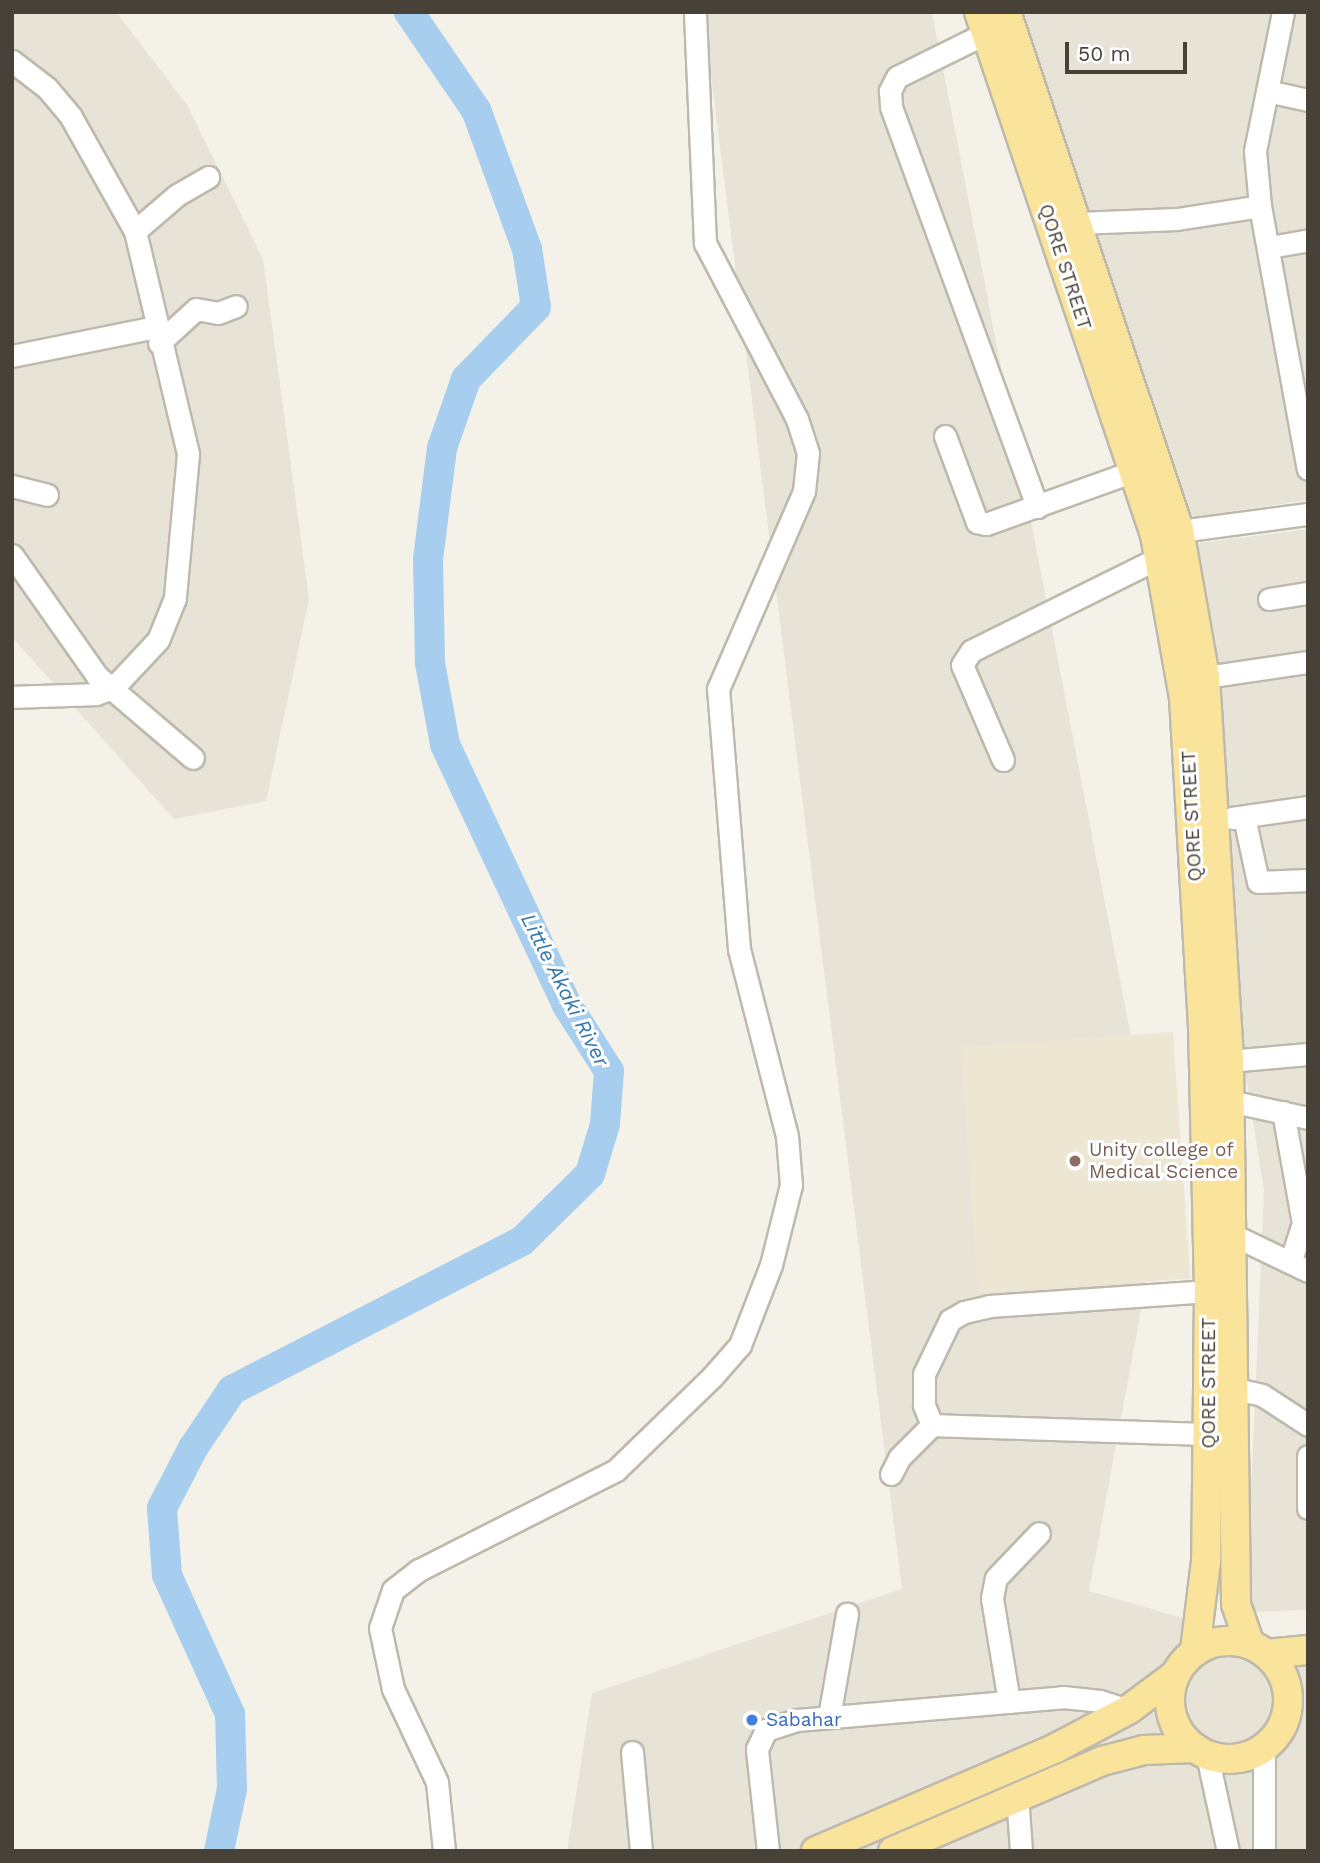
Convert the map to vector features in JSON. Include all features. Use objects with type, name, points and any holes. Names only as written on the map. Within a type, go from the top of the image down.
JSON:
[{"type":"main road","name":"QORE STREET","points":[[1006,12],[1076,223],[1205,677],[1229,1060],[1235,1237],[1236,1604],[1258,1650]]},
{"type":"main road","name":"QORE STREET","points":[[982,22],[1134,471],[1165,541],[1191,780],[1209,1291],[1210,1434],[1206,1561],[1195,1651]]},
{"type":"main road","points":[[816,1851],[1009,1770],[1128,1710],[1175,1675],[1195,1651],[1221,1641],[1258,1650],[1308,1650]]},
{"type":"main road","points":[[1258,1650],[1285,1684],[1285,1719]]},
{"type":"main road","points":[[1175,1675],[1172,1716],[1201,1752]]},
{"type":"main road","points":[[896,1850],[1017,1795],[1102,1761],[1144,1750],[1201,1752],[1236,1758],[1264,1748],[1285,1719],[1308,1699]]},
{"type":"street","points":[[444,1851],[437,1782],[393,1689],[380,1628],[393,1590],[419,1570],[616,1470],[712,1377],[740,1345],[771,1265],[791,1185],[787,1136],[738,949],[718,689],[804,491],[808,453],[797,419],[705,243],[695,12]]},
{"type":"street","points":[[1283,12],[1255,151],[1260,206],[1270,247],[1308,469]]},
{"type":"street","points":[[982,22],[898,77],[890,91],[891,107],[1037,507]]},
{"type":"street","points":[[12,61],[47,88],[71,117],[135,231],[158,335],[177,397],[188,454],[176,598],[158,640],[113,688],[96,694],[12,697]]},
{"type":"street","points":[[1267,91],[1308,100]]},
{"type":"street","points":[[135,231],[177,195],[208,177]]},
{"type":"street","points":[[1076,223],[1177,219],[1260,206]]},
{"type":"street","points":[[1270,247],[1308,240]]},
{"type":"street","points":[[12,356],[158,335],[196,309],[218,313],[236,306]]},
{"type":"street","points":[[945,436],[977,522],[986,524],[1134,471]]},
{"type":"street","points":[[12,486],[47,495]]},
{"type":"street","points":[[1003,760],[962,665],[971,651],[1165,541],[1307,518]]},
{"type":"street","points":[[12,555],[78,654],[193,758]]},
{"type":"street","points":[[1269,600],[1308,593]]},
{"type":"street","points":[[1205,677],[1308,662]]},
{"type":"street","points":[[1216,820],[1308,807]]},
{"type":"street","points":[[1244,817],[1258,882],[1308,880]]},
{"type":"street","points":[[1229,1060],[1308,1054]]},
{"type":"street","points":[[1229,1101],[1308,1118]]},
{"type":"street","points":[[1235,1237],[1300,1265],[1305,1222],[1303,1190],[1283,1112]]},
{"type":"street","points":[[932,1424],[924,1405],[924,1374],[950,1320],[964,1312],[989,1306],[1209,1291]]},
{"type":"street","points":[[1236,1389],[1262,1395],[1308,1425]]},
{"type":"street","points":[[891,1474],[899,1458],[932,1424],[1210,1434]]},
{"type":"street","points":[[1308,1457],[1308,1508]]},
{"type":"street","points":[[1009,1702],[992,1598],[996,1578],[1039,1533]]},
{"type":"street","points":[[829,1717],[847,1614]]},
{"type":"street","points":[[768,1851],[757,1749],[766,1730],[797,1720],[1063,1697],[1100,1701],[1128,1710]]},
{"type":"street","points":[[1264,1748],[1264,1851]]},
{"type":"street","points":[[632,1752],[640,1851]]},
{"type":"street","points":[[1201,1752],[1228,1851]]},
{"type":"street","points":[[1017,1795],[1021,1851]]},
{"type":"shaded area","points":[[12,12],[116,12],[187,105],[263,259],[309,599],[266,801],[174,819],[12,637]]},
{"type":"shaded area","points":[[703,12],[932,12],[1162,1196],[1089,1591],[1308,1654],[1308,1851],[567,1851],[592,1693],[902,1589]]},
{"type":"shaded area","points":[[1023,12],[1308,12],[1308,500],[1188,518]]},
{"type":"shaded area","points":[[1308,529],[1308,1610],[1246,1612],[1264,1190],[1230,977],[1192,544]]},
{"type":"shaded area","name":"Unity college of Medical Science","points":[[1173,1032],[1190,1278],[978,1293],[961,1047]]},
{"type":"waterway","name":"Little Akaki River","points":[[219,1851],[232,1789],[230,1714],[167,1575],[162,1508],[193,1448],[232,1390],[522,1241],[590,1174],[605,1124],[609,1071],[567,1005],[445,744],[430,663],[428,559],[442,448],[466,379],[536,307],[527,249],[476,110],[409,12]]},
{"type":"place","name":"Unity college of Medical Science","points":[[1075,1161]]},
{"type":"place","name":"Sabahar","points":[[752,1720]]}]
